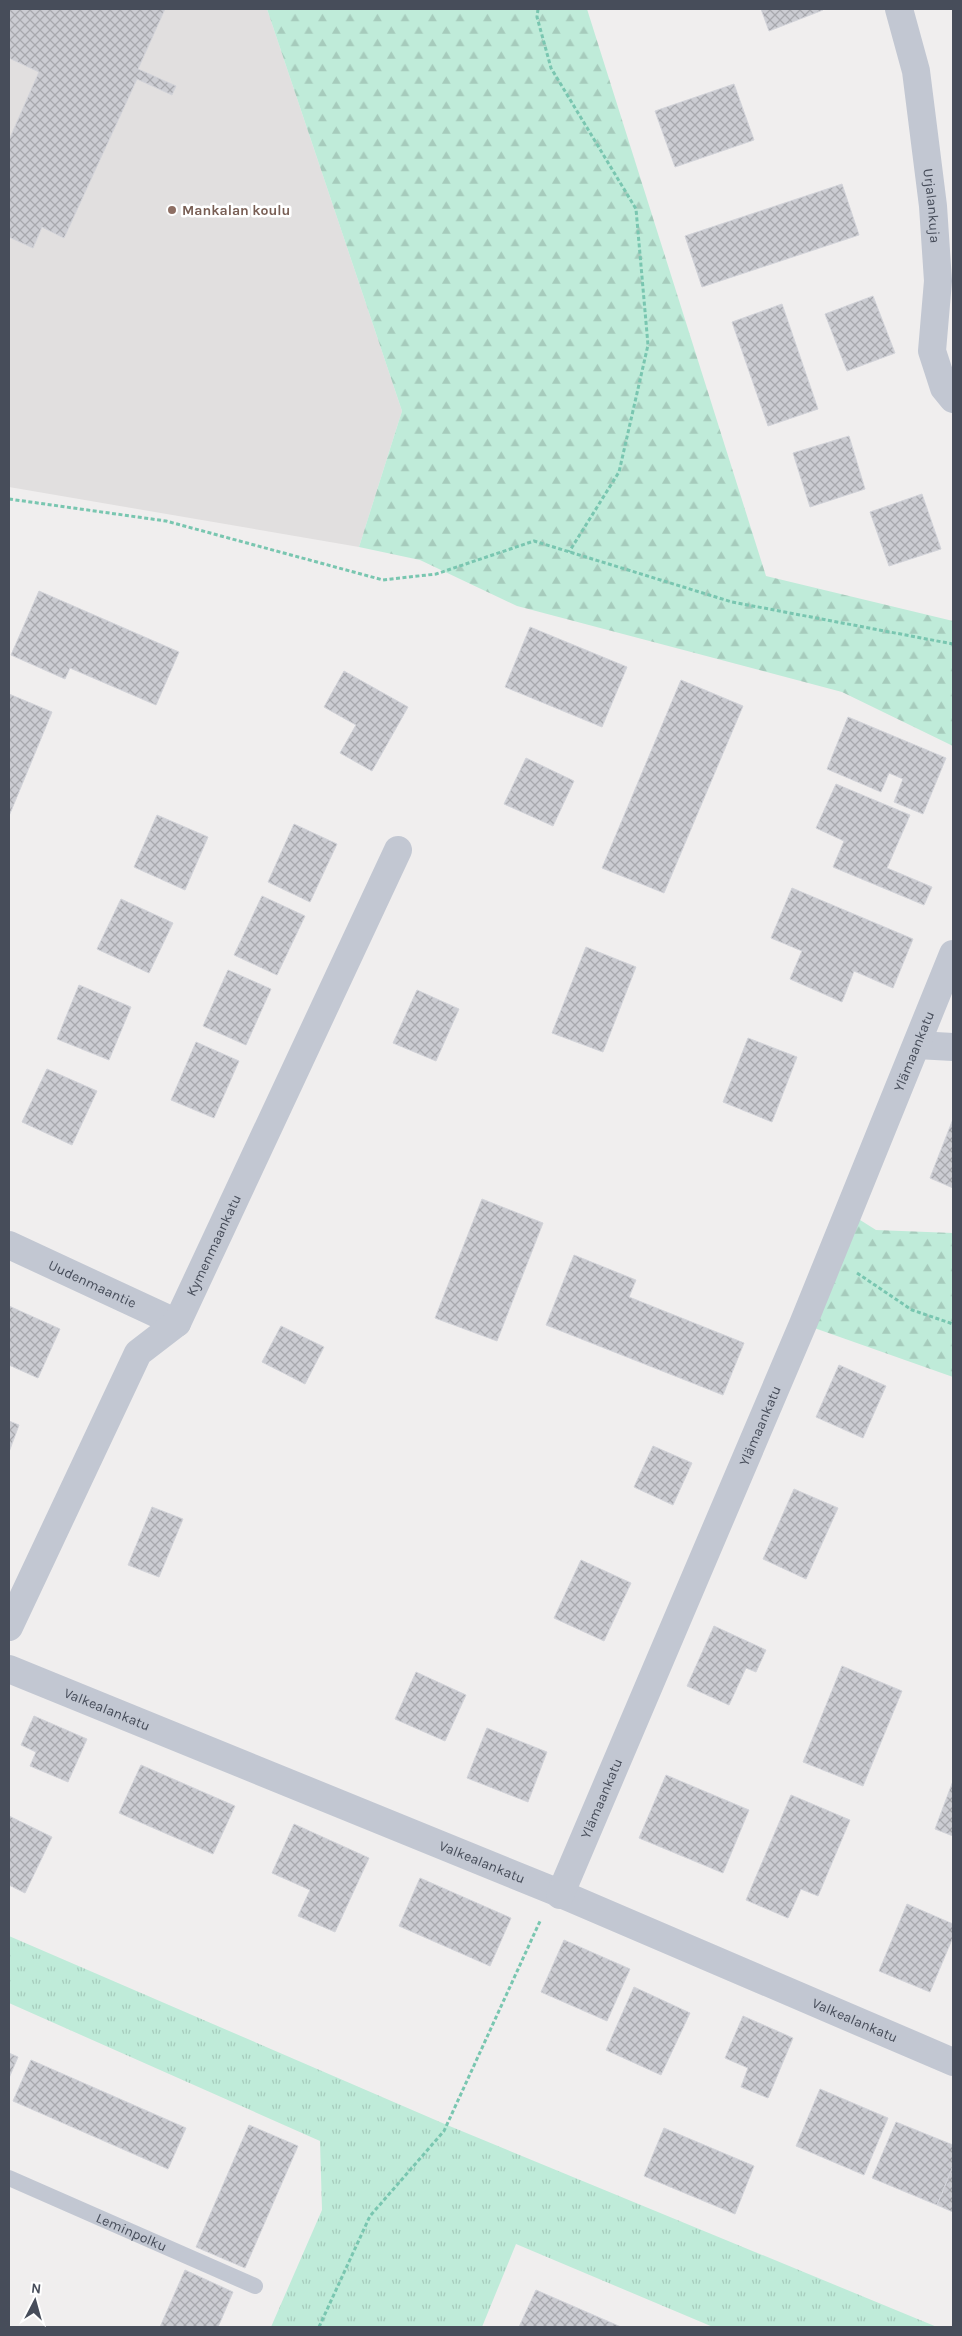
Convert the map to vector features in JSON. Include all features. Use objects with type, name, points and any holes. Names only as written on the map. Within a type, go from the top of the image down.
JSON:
[{"type":"street","name":"Urjalankuja","points":[[899,9],[916,71],[933,206],[938,281],[932,351],[944,388],[953,399]]},
{"type":"street","name":"Kymenmaankatu","points":[[9,1627],[138,1353],[177,1323],[398,850]]},
{"type":"street","name":"Ylämaankatu","points":[[557,1893],[831,1256],[953,954]]},
{"type":"street","points":[[917,1045],[953,1047]]},
{"type":"street","name":"Uudenmaantie","points":[[9,1245],[177,1323]]},
{"type":"street","name":"Valkealankatu","points":[[9,1669],[557,1893],[953,2062]]},
{"type":"lane","name":"Leminpolku","points":[[9,2178],[255,2286]]},
{"type":"path","points":[[538,9],[537,17],[552,68],[636,209],[648,345],[619,472],[569,552]]},
{"type":"path","points":[[9,499],[166,521],[383,580],[436,574],[534,541],[732,602],[953,644]]},
{"type":"path","points":[[831,1256],[912,1310],[953,1324]]},
{"type":"path","points":[[319,2327],[370,2216],[444,2131],[557,1893]]},
{"type":"shaded area","name":"Mankalan koulu","points":[[9,9],[267,9],[402,411],[359,547],[9,487]]},
{"type":"green space","points":[[267,9],[587,9],[766,576],[953,621],[953,746],[842,692],[517,606],[420,560],[359,547],[402,411]]},
{"type":"green space","points":[[849,1213],[876,1230],[953,1233],[953,1377],[803,1324]]},
{"type":"green space","points":[[9,1936],[447,2125],[937,2327],[713,2327],[516,2244],[482,2327],[271,2327],[322,2210],[320,2141],[9,2003]]},
{"type":"building","points":[[9,9],[165,9],[138,69],[176,86],[172,95],[137,79],[64,238],[42,227],[33,248],[9,237],[9,140],[39,72],[9,58]]},
{"type":"building","points":[[761,9],[823,9],[823,10],[769,31]]},
{"type":"building","points":[[734,84],[754,140],[675,167],[655,111]]},
{"type":"building","points":[[842,184],[859,235],[702,287],[685,236]]},
{"type":"building","points":[[873,296],[895,353],[847,371],[825,314]]},
{"type":"building","points":[[782,304],[818,409],[768,426],[732,322]]},
{"type":"building","points":[[849,436],[865,489],[810,507],[793,453]]},
{"type":"building","points":[[922,494],[941,549],[889,566],[870,512]]},
{"type":"building","points":[[39,591],[179,652],[156,705],[70,668],[65,679],[11,655]]},
{"type":"building","points":[[530,627],[627,667],[602,727],[505,687]]},
{"type":"building","points":[[344,671],[408,707],[372,771],[340,753],[356,725],[324,707]]},
{"type":"building","points":[[681,680],[743,706],[664,893],[602,868]]},
{"type":"building","points":[[9,694],[52,712],[9,816]]},
{"type":"building","points":[[848,717],[946,758],[923,814],[894,802],[903,779],[889,773],[881,792],[827,769]]},
{"type":"building","points":[[526,758],[574,781],[553,826],[504,804]]},
{"type":"building","points":[[836,784],[910,815],[887,868],[932,887],[924,905],[833,867],[844,841],[816,828]]},
{"type":"building","points":[[157,815],[208,837],[185,890],[134,867]]},
{"type":"building","points":[[294,824],[337,844],[310,902],[268,882]]},
{"type":"building","points":[[792,888],[913,939],[893,988],[854,971],[842,1002],[790,979],[802,951],[771,938]]},
{"type":"building","points":[[262,896],[305,916],[277,975],[234,955]]},
{"type":"building","points":[[121,899],[173,923],[149,973],[97,949]]},
{"type":"building","points":[[586,947],[636,967],[603,1052],[552,1033]]},
{"type":"building","points":[[228,970],[271,989],[246,1045],[203,1026]]},
{"type":"building","points":[[79,985],[131,1007],[109,1060],[57,1039]]},
{"type":"building","points":[[417,990],[459,1009],[436,1061],[393,1043]]},
{"type":"building","points":[[748,1038],[797,1057],[772,1122],[723,1102]]},
{"type":"building","points":[[196,1042],[239,1061],[214,1118],[171,1100]]},
{"type":"building","points":[[47,1069],[97,1091],[72,1145],[22,1122]]},
{"type":"building","points":[[953,1119],[953,1188],[930,1178]]},
{"type":"building","points":[[482,1199],[543,1223],[497,1341],[435,1318]]},
{"type":"building","points":[[574,1255],[636,1280],[629,1297],[744,1343],[723,1395],[546,1325]]},
{"type":"building","points":[[9,1306],[60,1329],[38,1378],[9,1365]]},
{"type":"building","points":[[281,1326],[324,1347],[305,1384],[262,1362]]},
{"type":"building","points":[[839,1365],[886,1386],[863,1438],[816,1417]]},
{"type":"building","points":[[9,1421],[19,1425],[9,1452]]},
{"type":"building","points":[[653,1446],[692,1463],[673,1505],[634,1487]]},
{"type":"building","points":[[794,1489],[838,1508],[806,1579],[763,1559]]},
{"type":"building","points":[[152,1507],[183,1519],[159,1577],[128,1565]]},
{"type":"building","points":[[581,1560],[631,1583],[604,1641],[554,1618]]},
{"type":"building","points":[[714,1626],[766,1650],[756,1672],[746,1668],[729,1705],[687,1686]]},
{"type":"building","points":[[842,1666],[902,1691],[863,1786],[803,1762]]},
{"type":"building","points":[[416,1672],[466,1695],[445,1741],[395,1719]]},
{"type":"building","points":[[34,1716],[87,1739],[68,1782],[30,1766],[36,1752],[21,1745]]},
{"type":"building","points":[[487,1728],[547,1752],[528,1802],[467,1778]]},
{"type":"building","points":[[141,1765],[235,1806],[213,1854],[119,1813]]},
{"type":"building","points":[[666,1775],[749,1810],[723,1873],[639,1838]]},
{"type":"building","points":[[953,1781],[953,1836],[935,1829]]},
{"type":"building","points":[[791,1795],[850,1820],[818,1896],[801,1889],[788,1918],[746,1900]]},
{"type":"building","points":[[9,1816],[52,1837],[25,1893],[9,1885]]},
{"type":"building","points":[[294,1824],[369,1858],[335,1932],[298,1916],[310,1890],[272,1873]]},
{"type":"building","points":[[420,1878],[511,1918],[490,1966],[399,1926]]},
{"type":"building","points":[[907,1904],[953,1924],[953,1937],[930,1992],[879,1971]]},
{"type":"building","points":[[564,1940],[630,1969],[607,2021],[541,1992]]},
{"type":"building","points":[[634,1987],[690,2013],[661,2075],[606,2050]]},
{"type":"building","points":[[743,2016],[793,2038],[768,2098],[741,2087],[748,2068],[725,2058]]},
{"type":"building","points":[[9,2053],[18,2057],[9,2078]]},
{"type":"building","points":[[31,2060],[186,2128],[168,2169],[13,2101]]},
{"type":"building","points":[[820,2089],[888,2118],[864,2175],[796,2146]]},
{"type":"building","points":[[896,2122],[953,2145],[953,2166],[937,2205],[872,2178]]},
{"type":"building","points":[[249,2125],[298,2146],[245,2268],[196,2247]]},
{"type":"building","points":[[664,2128],[754,2166],[735,2214],[644,2176]]},
{"type":"building","points":[[953,2166],[953,2212],[937,2205]]},
{"type":"building","points":[[185,2270],[233,2292],[218,2327],[160,2327]]},
{"type":"building","points":[[536,2290],[621,2327],[519,2327]]},
{"type":"place","name":"Mankalan koulu","points":[[172,210]]}]
